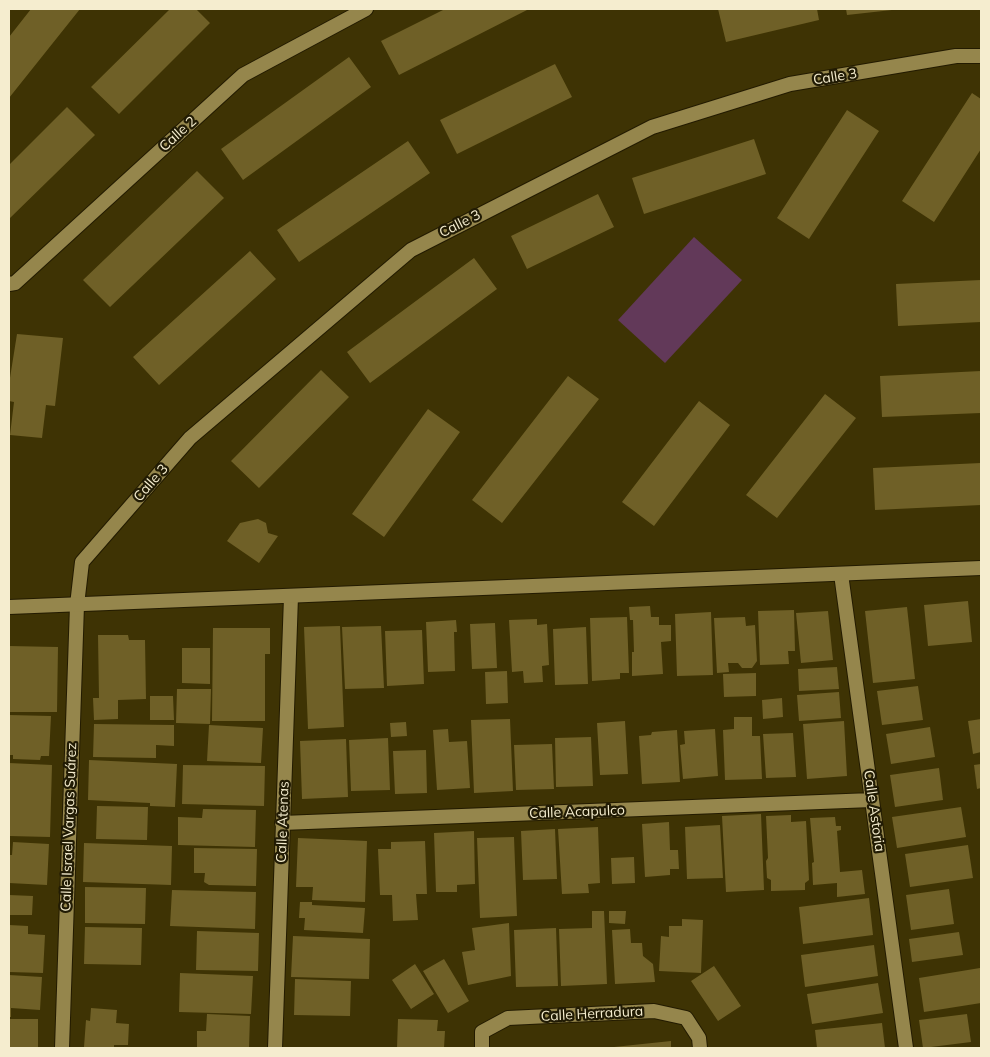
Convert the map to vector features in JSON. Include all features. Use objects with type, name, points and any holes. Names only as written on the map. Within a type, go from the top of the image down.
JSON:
[{"type":"street","name":"Calle 2","points":[[9,284],[15,283],[243,75],[366,9]]},
{"type":"street","name":"Calle 3","points":[[77,605],[82,562],[190,438],[410,250],[652,128],[790,84],[956,56],[981,56]]},
{"type":"street","points":[[9,607],[981,568]]},
{"type":"street","name":"Calle Astoria","points":[[840,574],[906,1048]]},
{"type":"street","name":"Calle Atenas","points":[[275,1048],[291,596]]},
{"type":"street","name":"Calle Israel Vargas Suárez","points":[[62,1048],[77,605]]},
{"type":"street","name":"Calle Acapulco","points":[[282,824],[872,800]]},
{"type":"street","name":"Calle Herradura","points":[[482,1048],[482,1032],[508,1018],[654,1011],[686,1018],[699,1038],[700,1048]]},
{"type":"shaded area","points":[[694,237],[742,280],[665,363],[618,320]]},
{"type":"building","points":[[31,9],[80,9],[9,98],[9,37]]},
{"type":"building","points":[[170,9],[196,9],[210,23],[119,114],[91,87]]},
{"type":"building","points":[[445,9],[529,9],[399,75],[381,41]]},
{"type":"building","points":[[718,9],[817,9],[819,20],[726,42]]},
{"type":"building","points":[[846,9],[892,9],[892,10],[847,15]]},
{"type":"building","points":[[349,57],[371,87],[243,180],[221,149]]},
{"type":"building","points":[[555,64],[572,97],[457,154],[440,120]]},
{"type":"building","points":[[972,93],[981,99],[981,149],[934,222],[902,201]]},
{"type":"building","points":[[67,107],[95,135],[9,219],[9,165]]},
{"type":"building","points":[[847,110],[879,131],[809,239],[777,218]]},
{"type":"building","points":[[754,139],[766,174],[644,214],[632,178]]},
{"type":"building","points":[[408,141],[430,173],[299,262],[277,230]]},
{"type":"building","points":[[197,171],[224,198],[110,307],[83,280]]},
{"type":"building","points":[[598,194],[614,227],[527,269],[511,236]]},
{"type":"building","points":[[250,251],[276,279],[159,385],[133,357]]},
{"type":"building","points":[[474,258],[497,289],[370,383],[347,352]]},
{"type":"building","points":[[981,280],[981,322],[898,326],[896,284]]},
{"type":"building","points":[[17,334],[63,338],[55,406],[46,405],[42,438],[10,435],[14,402],[9,401],[9,384]]},
{"type":"building","points":[[321,370],[349,397],[259,488],[231,461]]},
{"type":"building","points":[[981,371],[981,413],[882,417],[880,376]]},
{"type":"building","points":[[568,376],[599,399],[502,523],[472,500]]},
{"type":"building","points":[[825,394],[856,418],[777,518],[746,495]]},
{"type":"building","points":[[699,401],[730,425],[654,526],[622,502]]},
{"type":"building","points":[[428,409],[460,432],[384,537],[352,514]]},
{"type":"building","points":[[981,463],[981,505],[875,510],[873,468]]},
{"type":"building","points":[[258,519],[266,523],[268,533],[278,536],[259,563],[227,541],[240,523]]},
{"type":"building","points":[[968,601],[972,642],[928,646],[924,605]]},
{"type":"building","points":[[650,606],[651,617],[659,617],[659,625],[671,625],[671,641],[661,642],[663,674],[632,676],[632,652],[634,652],[633,620],[630,620],[629,607]]},
{"type":"building","points":[[907,607],[915,679],[873,683],[865,611]]},
{"type":"building","points":[[794,610],[795,651],[788,651],[789,664],[760,665],[758,611]]},
{"type":"building","points":[[828,611],[833,660],[801,663],[796,613]]},
{"type":"building","points":[[711,612],[713,675],[677,676],[675,614]]},
{"type":"building","points":[[627,617],[629,673],[620,673],[620,679],[592,681],[590,618]]},
{"type":"building","points":[[745,617],[746,626],[755,625],[757,661],[752,668],[742,668],[738,663],[728,663],[729,672],[717,673],[714,618]]},
{"type":"building","points":[[537,619],[537,625],[547,624],[549,665],[542,666],[543,682],[524,683],[523,671],[512,672],[509,620]]},
{"type":"building","points":[[456,620],[457,632],[454,632],[455,671],[428,672],[426,622]]},
{"type":"building","points":[[495,623],[497,668],[472,669],[470,624]]},
{"type":"building","points":[[340,626],[344,727],[308,729],[304,627]]},
{"type":"building","points":[[381,626],[384,688],[345,689],[342,627]]},
{"type":"building","points":[[586,627],[588,684],[555,685],[553,629]]},
{"type":"building","points":[[213,628],[270,628],[270,654],[265,654],[265,721],[212,721]]},
{"type":"building","points":[[422,630],[424,684],[387,686],[385,631]]},
{"type":"building","points":[[98,635],[128,635],[129,640],[145,640],[146,699],[118,700],[118,719],[94,720],[93,698],[99,698]]},
{"type":"building","points":[[9,646],[58,647],[57,712],[9,712]]},
{"type":"building","points":[[182,648],[210,648],[210,684],[182,683]]},
{"type":"building","points":[[837,667],[839,689],[799,691],[798,669]]},
{"type":"building","points":[[507,671],[508,703],[486,704],[485,672]]},
{"type":"building","points":[[756,673],[756,696],[724,697],[723,674]]},
{"type":"building","points":[[918,686],[923,720],[882,725],[877,691]]},
{"type":"building","points":[[177,689],[211,689],[210,724],[176,723]]},
{"type":"building","points":[[839,692],[841,718],[799,721],[797,695]]},
{"type":"building","points":[[150,696],[173,696],[174,720],[150,720]]},
{"type":"building","points":[[782,698],[783,717],[763,719],[762,700]]},
{"type":"building","points":[[9,715],[51,716],[49,756],[41,756],[40,760],[13,759],[13,755],[9,755]]},
{"type":"building","points":[[734,717],[752,717],[752,736],[760,736],[762,779],[725,780],[723,730],[734,729]]},
{"type":"building","points":[[510,719],[513,791],[474,793],[471,720]]},
{"type":"building","points":[[981,719],[981,752],[973,754],[968,721]]},
{"type":"building","points":[[625,721],[628,774],[600,775],[597,723]]},
{"type":"building","points":[[844,721],[847,776],[807,779],[803,724]]},
{"type":"building","points":[[406,722],[407,736],[391,737],[390,723]]},
{"type":"building","points":[[94,724],[174,725],[174,746],[156,745],[156,758],[93,757]]},
{"type":"building","points":[[209,725],[263,728],[261,763],[207,761]]},
{"type":"building","points":[[930,727],[935,757],[891,764],[886,734]]},
{"type":"building","points":[[448,729],[449,742],[467,741],[470,788],[437,790],[433,730]]},
{"type":"building","points":[[715,729],[718,776],[683,779],[680,745],[685,744],[684,731]]},
{"type":"building","points":[[677,730],[680,782],[642,784],[639,736],[651,735],[652,732]]},
{"type":"building","points":[[793,733],[796,777],[766,778],[763,734]]},
{"type":"building","points":[[591,737],[593,786],[556,787],[555,738]]},
{"type":"building","points":[[388,738],[390,790],[351,791],[349,740]]},
{"type":"building","points":[[346,739],[348,797],[302,799],[300,741]]},
{"type":"building","points":[[552,744],[554,789],[516,790],[514,745]]},
{"type":"building","points":[[426,750],[427,793],[395,794],[393,751]]},
{"type":"building","points":[[89,760],[177,764],[175,807],[150,806],[150,803],[88,800]]},
{"type":"building","points":[[9,763],[52,765],[50,837],[9,836]]},
{"type":"building","points":[[981,764],[981,788],[977,789],[974,765]]},
{"type":"building","points":[[183,765],[265,766],[264,806],[182,804]]},
{"type":"building","points":[[939,768],[943,800],[895,807],[890,775]]},
{"type":"building","points":[[97,806],[148,807],[147,840],[96,839]]},
{"type":"building","points":[[961,807],[966,837],[897,848],[892,817]]},
{"type":"building","points":[[203,809],[256,810],[255,847],[178,845],[178,817],[202,818]]},
{"type":"building","points":[[761,814],[764,890],[726,892],[722,816]]},
{"type":"building","points":[[791,815],[791,822],[806,821],[809,880],[805,883],[805,890],[771,891],[771,880],[767,878],[766,816]]},
{"type":"building","points":[[835,817],[836,826],[841,826],[841,830],[837,831],[840,872],[862,870],[865,894],[837,897],[837,883],[813,885],[812,863],[814,862],[810,818]]},
{"type":"building","points":[[669,822],[670,850],[678,850],[679,869],[670,869],[670,875],[645,877],[642,824]]},
{"type":"building","points":[[720,825],[723,878],[687,879],[685,827]]},
{"type":"building","points":[[598,827],[600,883],[588,884],[589,893],[562,894],[558,829]]},
{"type":"building","points":[[555,829],[557,879],[523,880],[521,831]]},
{"type":"building","points":[[474,831],[475,884],[457,885],[457,892],[436,892],[434,833]]},
{"type":"building","points":[[514,837],[517,916],[480,918],[477,838]]},
{"type":"building","points":[[298,838],[367,841],[365,902],[312,900],[313,887],[296,887]]},
{"type":"building","points":[[425,841],[427,894],[416,894],[418,920],[393,921],[392,895],[380,895],[378,849],[391,849],[391,842]]},
{"type":"building","points":[[13,842],[49,844],[47,885],[9,883],[9,855],[12,855]]},
{"type":"building","points":[[84,843],[172,846],[171,885],[83,882]]},
{"type":"building","points":[[968,845],[973,878],[910,887],[905,854]]},
{"type":"building","points":[[194,848],[257,849],[256,886],[209,885],[204,882],[205,873],[194,873]]},
{"type":"building","points":[[634,857],[635,883],[612,884],[611,858]]},
{"type":"building","points":[[85,887],[146,888],[145,924],[85,923]]},
{"type":"building","points":[[949,889],[954,924],[911,930],[906,895]]},
{"type":"building","points":[[172,890],[256,892],[255,929],[170,926]]},
{"type":"building","points":[[9,895],[33,896],[32,915],[9,915]]},
{"type":"building","points":[[869,898],[873,935],[803,944],[799,907]]},
{"type":"building","points":[[300,902],[312,902],[312,905],[365,908],[363,933],[304,930],[305,918],[299,918]]},
{"type":"building","points":[[592,911],[604,911],[607,984],[561,986],[559,929],[592,928]]},
{"type":"building","points":[[609,911],[626,911],[625,924],[609,923]]},
{"type":"building","points":[[682,919],[703,920],[701,973],[659,971],[661,936],[669,937],[669,926],[682,926]]},
{"type":"building","points":[[509,923],[511,976],[468,985],[462,952],[475,950],[472,928]]},
{"type":"building","points":[[9,925],[28,926],[28,934],[45,935],[43,973],[9,972]]},
{"type":"building","points":[[85,927],[142,928],[141,965],[84,964]]},
{"type":"building","points":[[556,928],[558,986],[516,987],[514,930]]},
{"type":"building","points":[[630,929],[631,943],[642,943],[643,956],[653,964],[655,982],[615,984],[612,930]]},
{"type":"building","points":[[197,931],[259,933],[258,971],[196,970]]},
{"type":"building","points":[[959,932],[963,955],[912,962],[909,939]]},
{"type":"building","points":[[293,936],[370,939],[369,979],[291,977]]},
{"type":"building","points":[[874,945],[878,976],[805,987],[801,955]]},
{"type":"building","points":[[444,959],[469,1001],[448,1013],[423,971]]},
{"type":"building","points":[[415,964],[434,994],[411,1009],[392,980]]},
{"type":"building","points":[[714,966],[741,1006],[718,1021],[691,981]]},
{"type":"building","points":[[980,968],[981,1003],[924,1012],[919,978]]},
{"type":"building","points":[[180,973],[253,976],[251,1014],[179,1012]]},
{"type":"building","points":[[9,975],[42,977],[40,1010],[11,1008],[11,1017],[9,1017]]},
{"type":"building","points":[[295,979],[351,981],[350,1016],[294,1015]]},
{"type":"building","points":[[878,983],[883,1013],[812,1024],[807,994]]},
{"type":"building","points":[[91,1008],[117,1010],[116,1023],[129,1024],[128,1045],[114,1045],[114,1048],[84,1047],[86,1020],[90,1021]]},
{"type":"building","points":[[207,1014],[250,1016],[249,1048],[197,1048],[197,1031],[206,1031]]},
{"type":"building","points":[[967,1014],[971,1042],[923,1048],[919,1020]]},
{"type":"building","points":[[9,1019],[38,1019],[38,1048],[9,1048]]},
{"type":"building","points":[[398,1019],[438,1020],[437,1031],[445,1031],[444,1048],[397,1048]]},
{"type":"building","points":[[882,1023],[885,1048],[817,1048],[815,1030]]},
{"type":"building","points":[[671,1041],[671,1048],[614,1048],[614,1047]]}]
